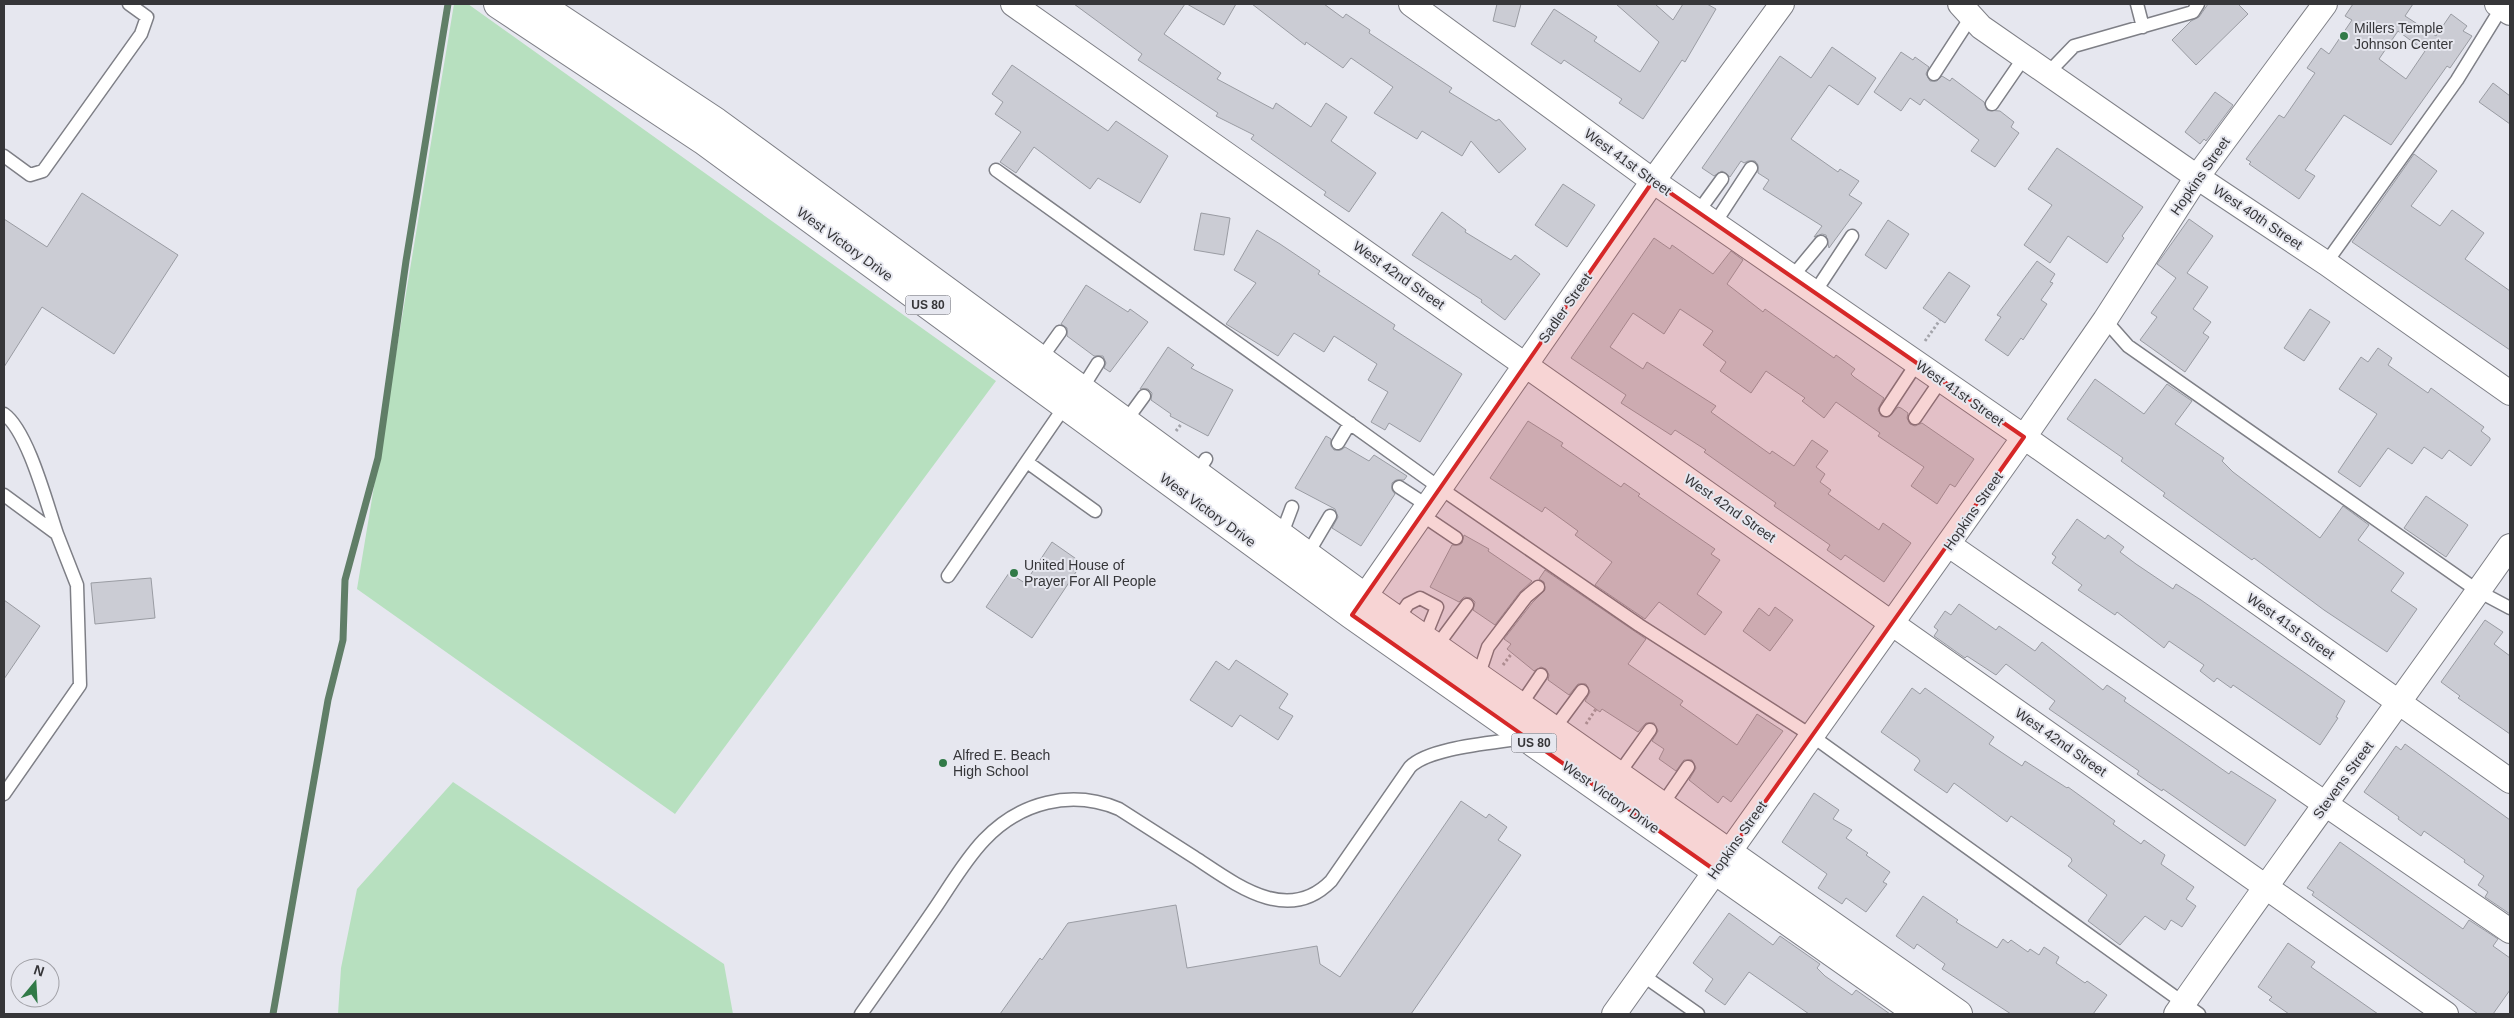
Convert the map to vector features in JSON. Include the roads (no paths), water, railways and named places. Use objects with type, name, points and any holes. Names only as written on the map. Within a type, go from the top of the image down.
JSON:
[{"type":"main road","name":"West Victory Drive","points":[[498,4],[703,140],[1073,398],[1358,606],[1526,738],[1722,861],[1958,1014]]},
{"type":"main road","name":"West Victory Drive","points":[[538,4],[716,122],[1040,360],[1073,398],[1125,422],[1201,466],[1281,536],[1307,555],[1358,606],[1397,620],[1430,643],[1490,672],[1520,706],[1662,806],[1722,861],[1920,1014]]},
{"type":"street","name":"West 42nd Street","points":[[1013,4],[2446,1014]]},
{"type":"street","name":"West 41st Street","points":[[1411,4],[1706,218],[1917,363],[2510,781]]},
{"type":"street","name":"Sadler Street","points":[[1358,606],[1654,181],[1782,4]]},
{"type":"street","name":"Hopkins Street","points":[[1614,1014],[1894,624],[2024,438],[2106,320],[2197,177],[2325,4]]},
{"type":"street","name":"West 40th Street","points":[[1966,10],[1981,27],[2049,72],[2197,177],[2326,263],[2510,393]]},
{"type":"street","points":[[1949,544],[2510,931]]},
{"type":"street","name":"Stevens Street","points":[[2186,1011],[2265,886],[2400,703],[2510,546]]},
{"type":"lane","points":[[4,156],[30,175],[43,171],[141,34],[147,17],[129,4]]},
{"type":"lane","points":[[2136,4],[2143,27]]},
{"type":"lane","points":[[2049,72],[2074,46],[2193,12],[2198,4]]},
{"type":"lane","points":[[2326,263],[2457,80],[2503,8]]},
{"type":"lane","points":[[1934,74],[1966,10]]},
{"type":"lane","points":[[1992,104],[2025,56]]},
{"type":"lane","points":[[1706,218],[1751,168]]},
{"type":"lane","points":[[996,170],[1350,423],[1430,503],[1456,538]]},
{"type":"lane","points":[[1706,218],[1722,179]]},
{"type":"lane","points":[[1814,292],[1852,236]]},
{"type":"lane","points":[[1792,277],[1821,242]]},
{"type":"lane","points":[[2106,320],[2128,346],[2478,591],[2510,608]]},
{"type":"lane","points":[[1040,360],[1060,332]]},
{"type":"lane","points":[[948,576],[1098,363]]},
{"type":"lane","points":[[1886,410],[1917,363]]},
{"type":"lane","points":[[1915,418],[1941,380]]},
{"type":"lane","points":[[1125,422],[1144,396]]},
{"type":"lane","points":[[4,414],[10,419],[27,449],[77,585],[80,685],[4,794]]},
{"type":"lane","points":[[1338,443],[1350,423]]},
{"type":"lane","points":[[1027,462],[1094,511]]},
{"type":"lane","points":[[1399,488],[1430,503],[1639,625],[1812,736],[2186,1011]]},
{"type":"lane","points":[[4,495],[57,534]]},
{"type":"lane","points":[[1281,536],[1292,508]]},
{"type":"lane","points":[[1307,555],[1330,516]]},
{"type":"lane","points":[[1490,672],[1488,647],[1526,597],[1538,587]]},
{"type":"lane","points":[[1430,643],[1467,605]]},
{"type":"lane","points":[[1520,706],[1541,675]]},
{"type":"lane","points":[[1554,730],[1582,691]]},
{"type":"lane","points":[[1618,775],[1650,730]]},
{"type":"lane","points":[[861,1014],[974,853],[998,828],[1026,810],[1057,800],[1072,798],[1105,804],[1119,809],[1252,893],[1281,900],[1303,898],[1315,894],[1331,881],[1410,767],[1417,760],[1438,752],[1526,738]]},
{"type":"lane","points":[[1662,806],[1688,767]]},
{"type":"lane","points":[[1641,974],[1698,1014]]},
{"type":"waterway","points":[[273,1014],[328,700],[343,640],[345,580],[378,458],[406,261],[448,4]]},
{"type":"place","name":"Millers Temple Johnson Center","points":[[2344,36]]},
{"type":"place","name":"United House of Prayer For All People","points":[[1014,573]]},
{"type":"place","name":"Alfred E. Beach High School","points":[[943,763]]}]
